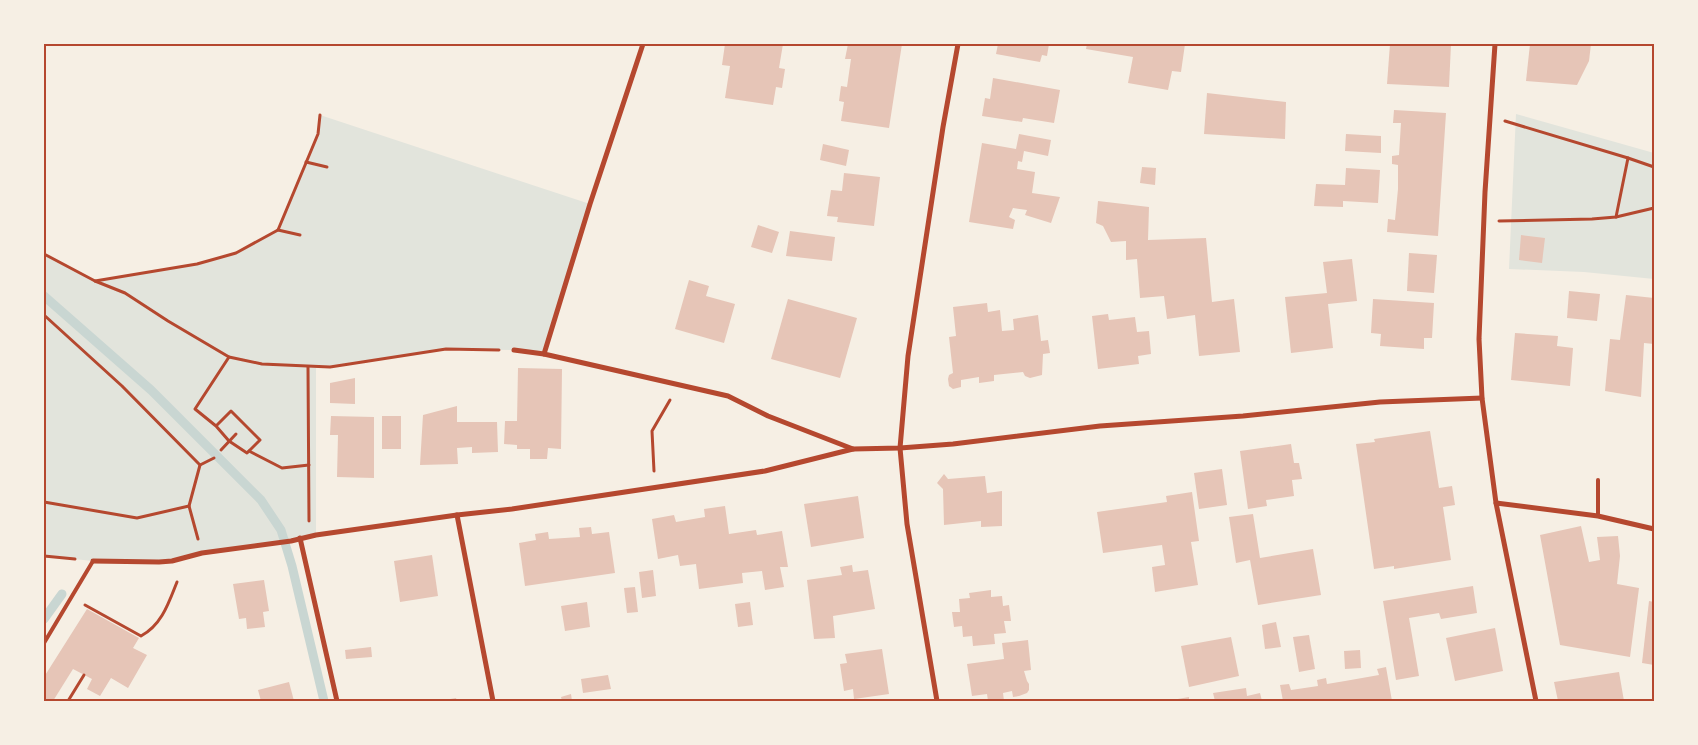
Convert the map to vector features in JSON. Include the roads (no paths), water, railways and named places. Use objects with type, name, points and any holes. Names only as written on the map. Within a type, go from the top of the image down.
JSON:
[{"type":"street","points":[[544,354],[590,204],[643,44]]},
{"type":"street","points":[[936,701],[907,524],[900,448],[908,356],[943,127],[958,44]]},
{"type":"street","points":[[1495,44],[1479,339],[1482,398],[1496,504],[1536,701]]},
{"type":"street","points":[[514,350],[544,354],[728,396],[768,416],[853,449]]},
{"type":"street","points":[[93,561],[159,562],[202,553],[291,541],[316,535],[512,509],[765,470],[853,449],[954,444],[1100,426],[1243,416],[1380,402],[1482,398]]},
{"type":"street","points":[[1496,504],[1598,516],[1654,529]]},
{"type":"street","points":[[457,515],[493,701]]},
{"type":"street","points":[[300,538],[337,701]]},
{"type":"lane","points":[[1598,480],[1598,516]]},
{"type":"lane","points":[[44,643],[93,561]]},
{"type":"waterway","points":[[44,296],[151,390],[261,500],[281,530],[292,566],[324,701]]},
{"type":"waterway","points":[[44,619],[62,594]]}]
